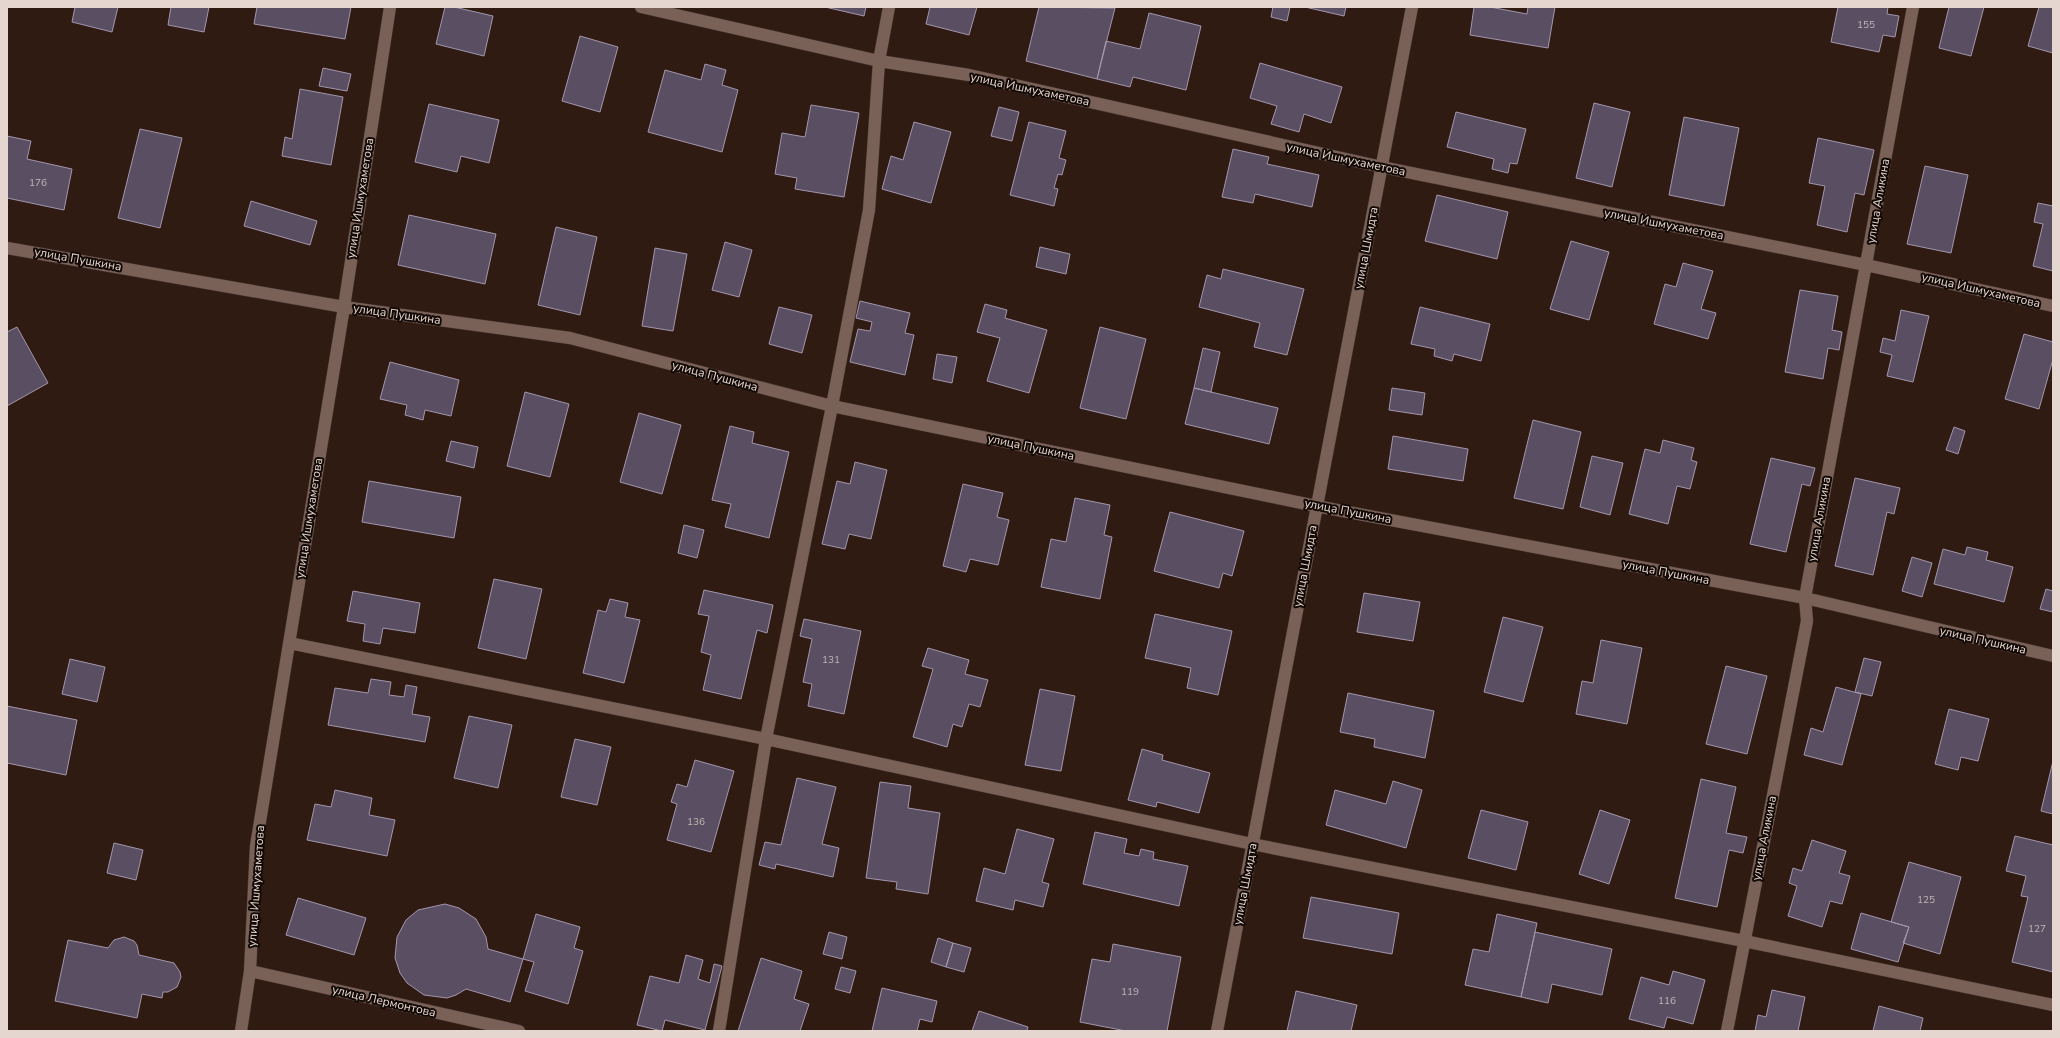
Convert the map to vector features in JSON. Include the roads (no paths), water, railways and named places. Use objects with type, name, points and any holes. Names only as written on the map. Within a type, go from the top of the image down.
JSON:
[{"type":"street","name":"улица Ишмухаметова","points":[[241,1031],[250,971],[256,846],[344,307],[390,7]]},
{"type":"street","name":"улица Ишмухаметова","points":[[641,7],[879,61],[969,75],[1382,167],[1866,265],[2053,306]]},
{"type":"street","points":[[719,1031],[766,739],[869,210],[879,61],[889,7]]},
{"type":"street","name":"улица Шмидта","points":[[1217,1031],[1412,7]]},
{"type":"street","name":"улица Аликина","points":[[1727,1031],[1807,621],[1805,598],[1913,7]]},
{"type":"street","name":"улица Пушкина","points":[[7,248],[344,307],[570,338],[832,406],[1316,506],[1805,598],[2053,656]]},
{"type":"street","points":[[289,643],[766,739],[1252,844],[1744,941],[2053,1005]]},
{"type":"street","name":"улица Лермонтова","points":[[250,971],[519,1031]]}]
